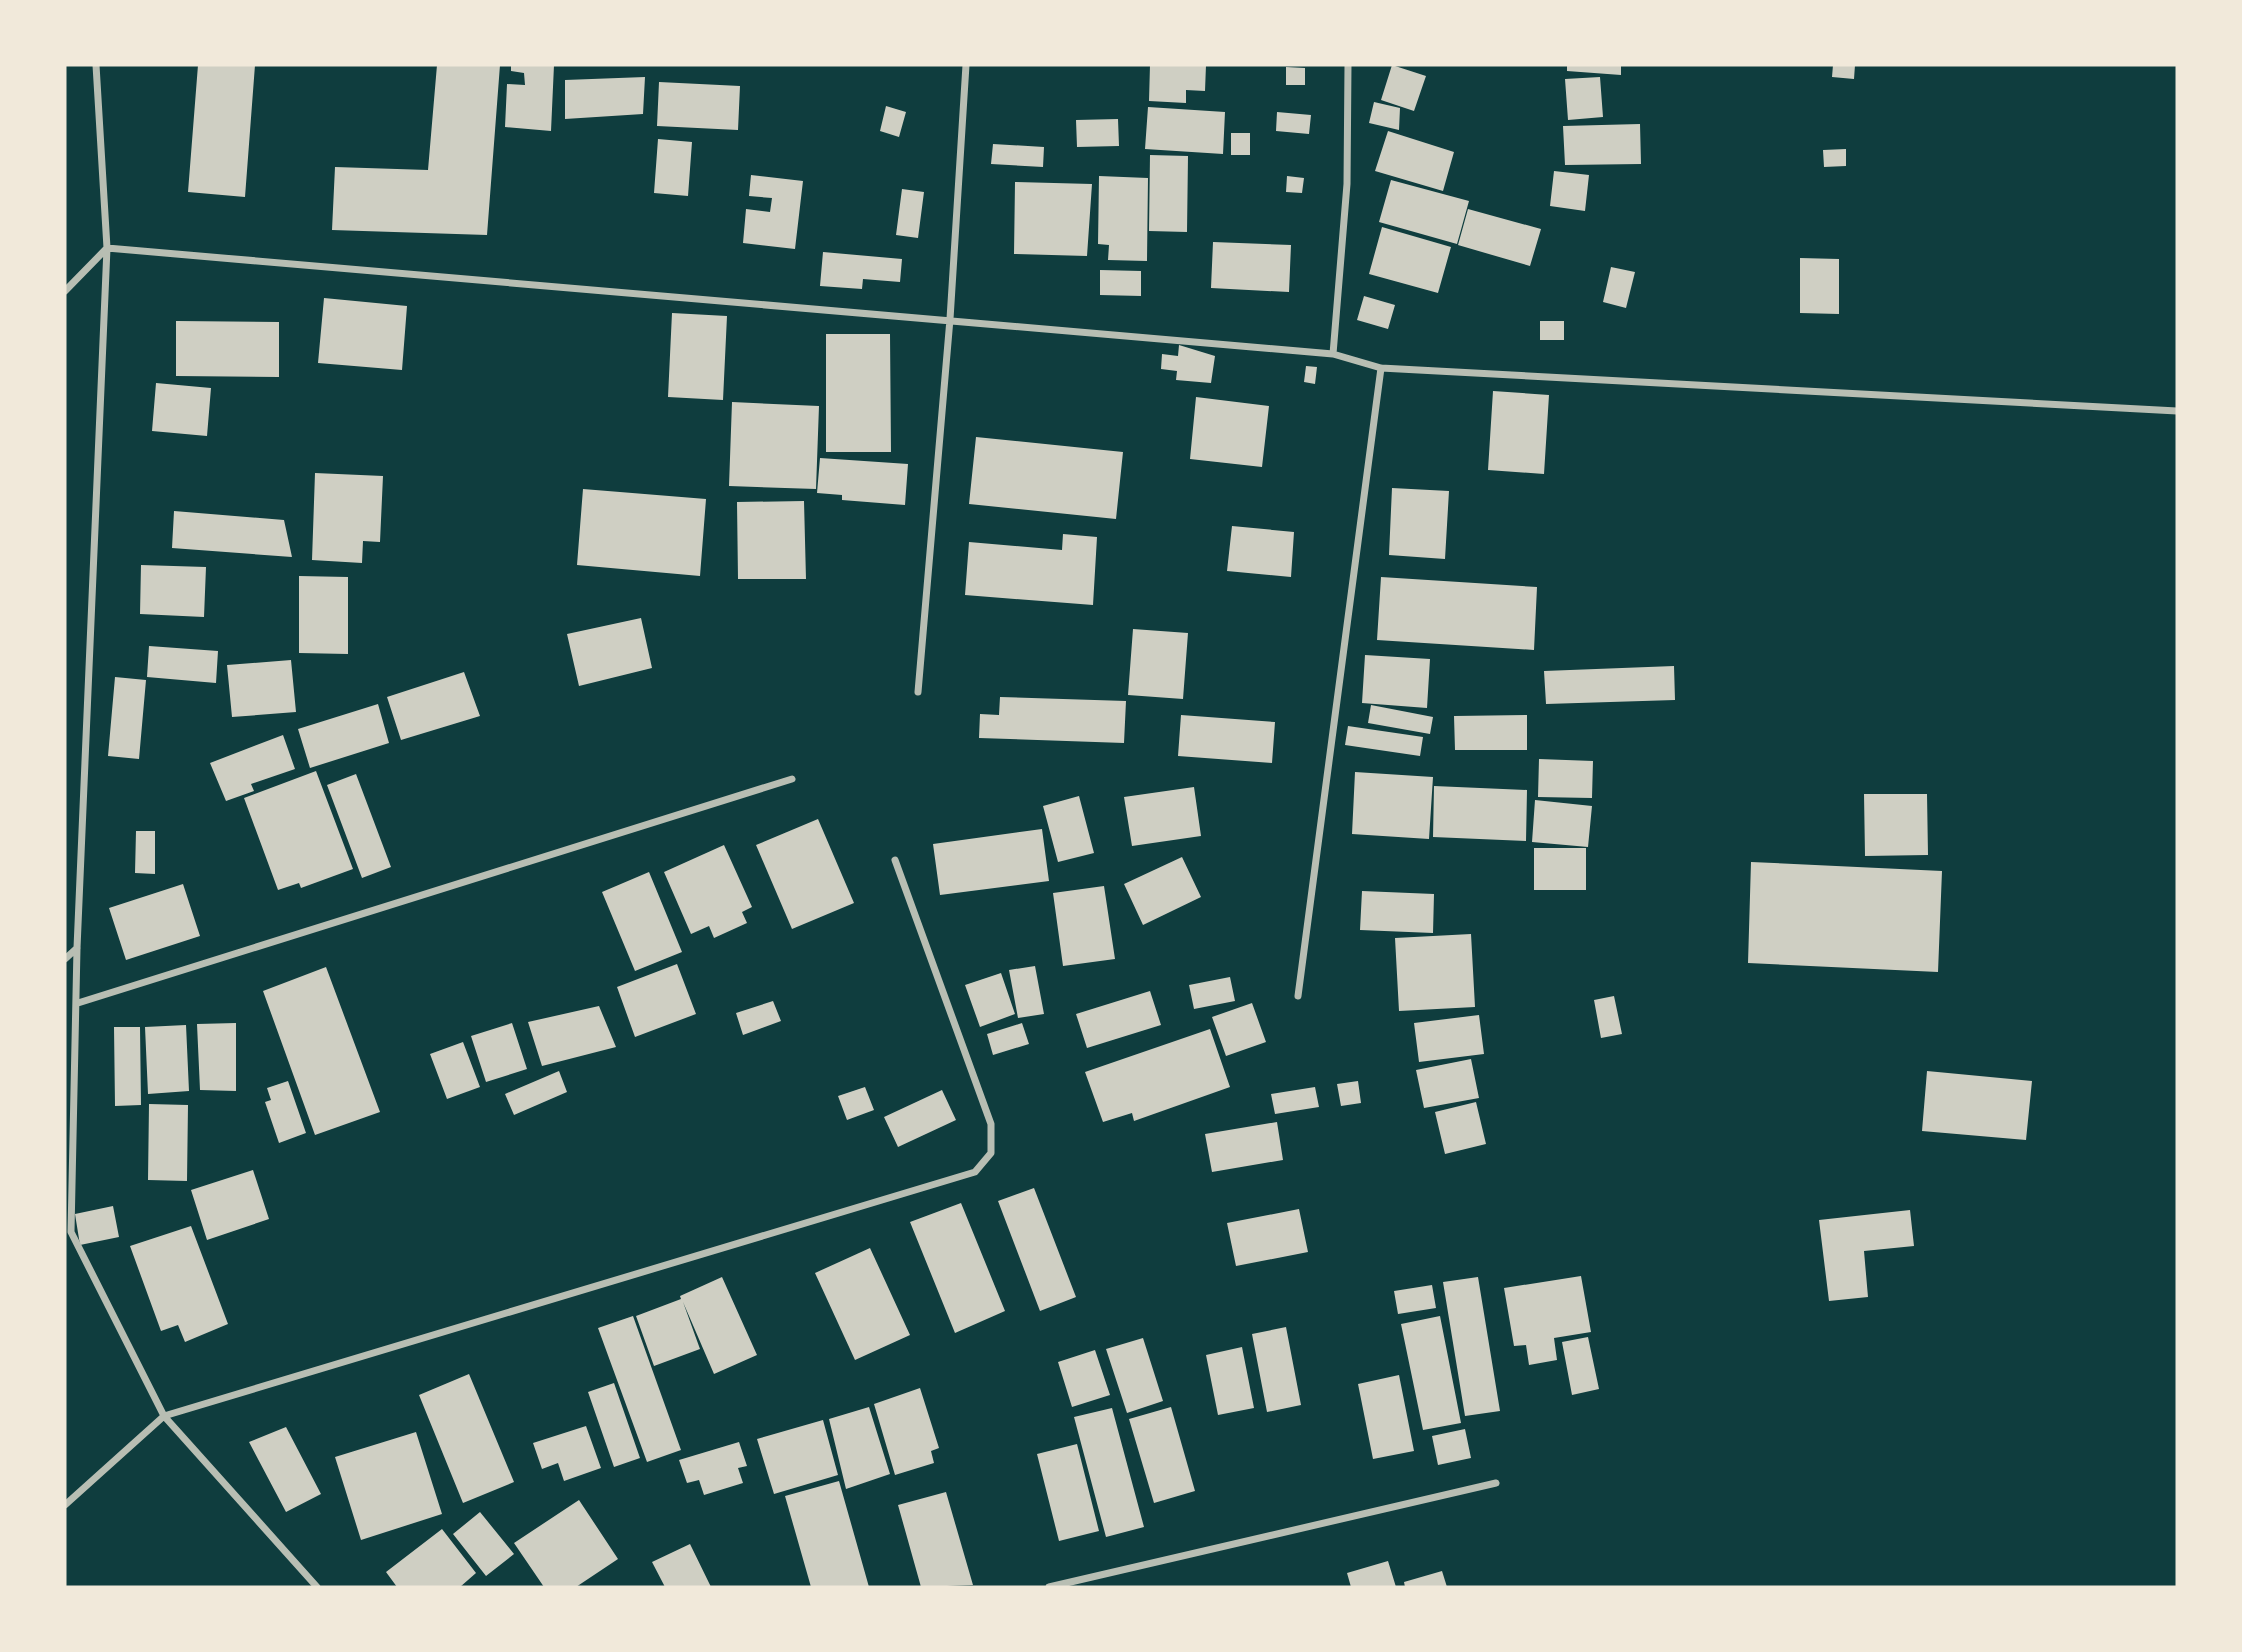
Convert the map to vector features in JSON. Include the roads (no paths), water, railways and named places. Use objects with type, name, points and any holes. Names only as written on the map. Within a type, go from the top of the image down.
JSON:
[{"type":"street","points":[[96,65],[107,248],[77,948],[78,1003],[71,1232],[164,1416],[317,1587]]},
{"type":"street","points":[[918,692],[950,319],[966,65]]},
{"type":"street","points":[[1333,354],[1347,184],[1348,65]]},
{"type":"street","points":[[65,291],[107,248]]},
{"type":"street","points":[[107,248],[532,287],[950,319],[1333,354],[1381,369],[2177,411]]},
{"type":"street","points":[[1298,996],[1381,369]]},
{"type":"street","points":[[78,1003],[792,779]]},
{"type":"street","points":[[65,1504],[164,1416],[975,1172],[990,1153],[991,1124],[895,860]]},
{"type":"street","points":[[65,959],[77,948]]},
{"type":"street","points":[[1049,1587],[1496,1483]]}]
